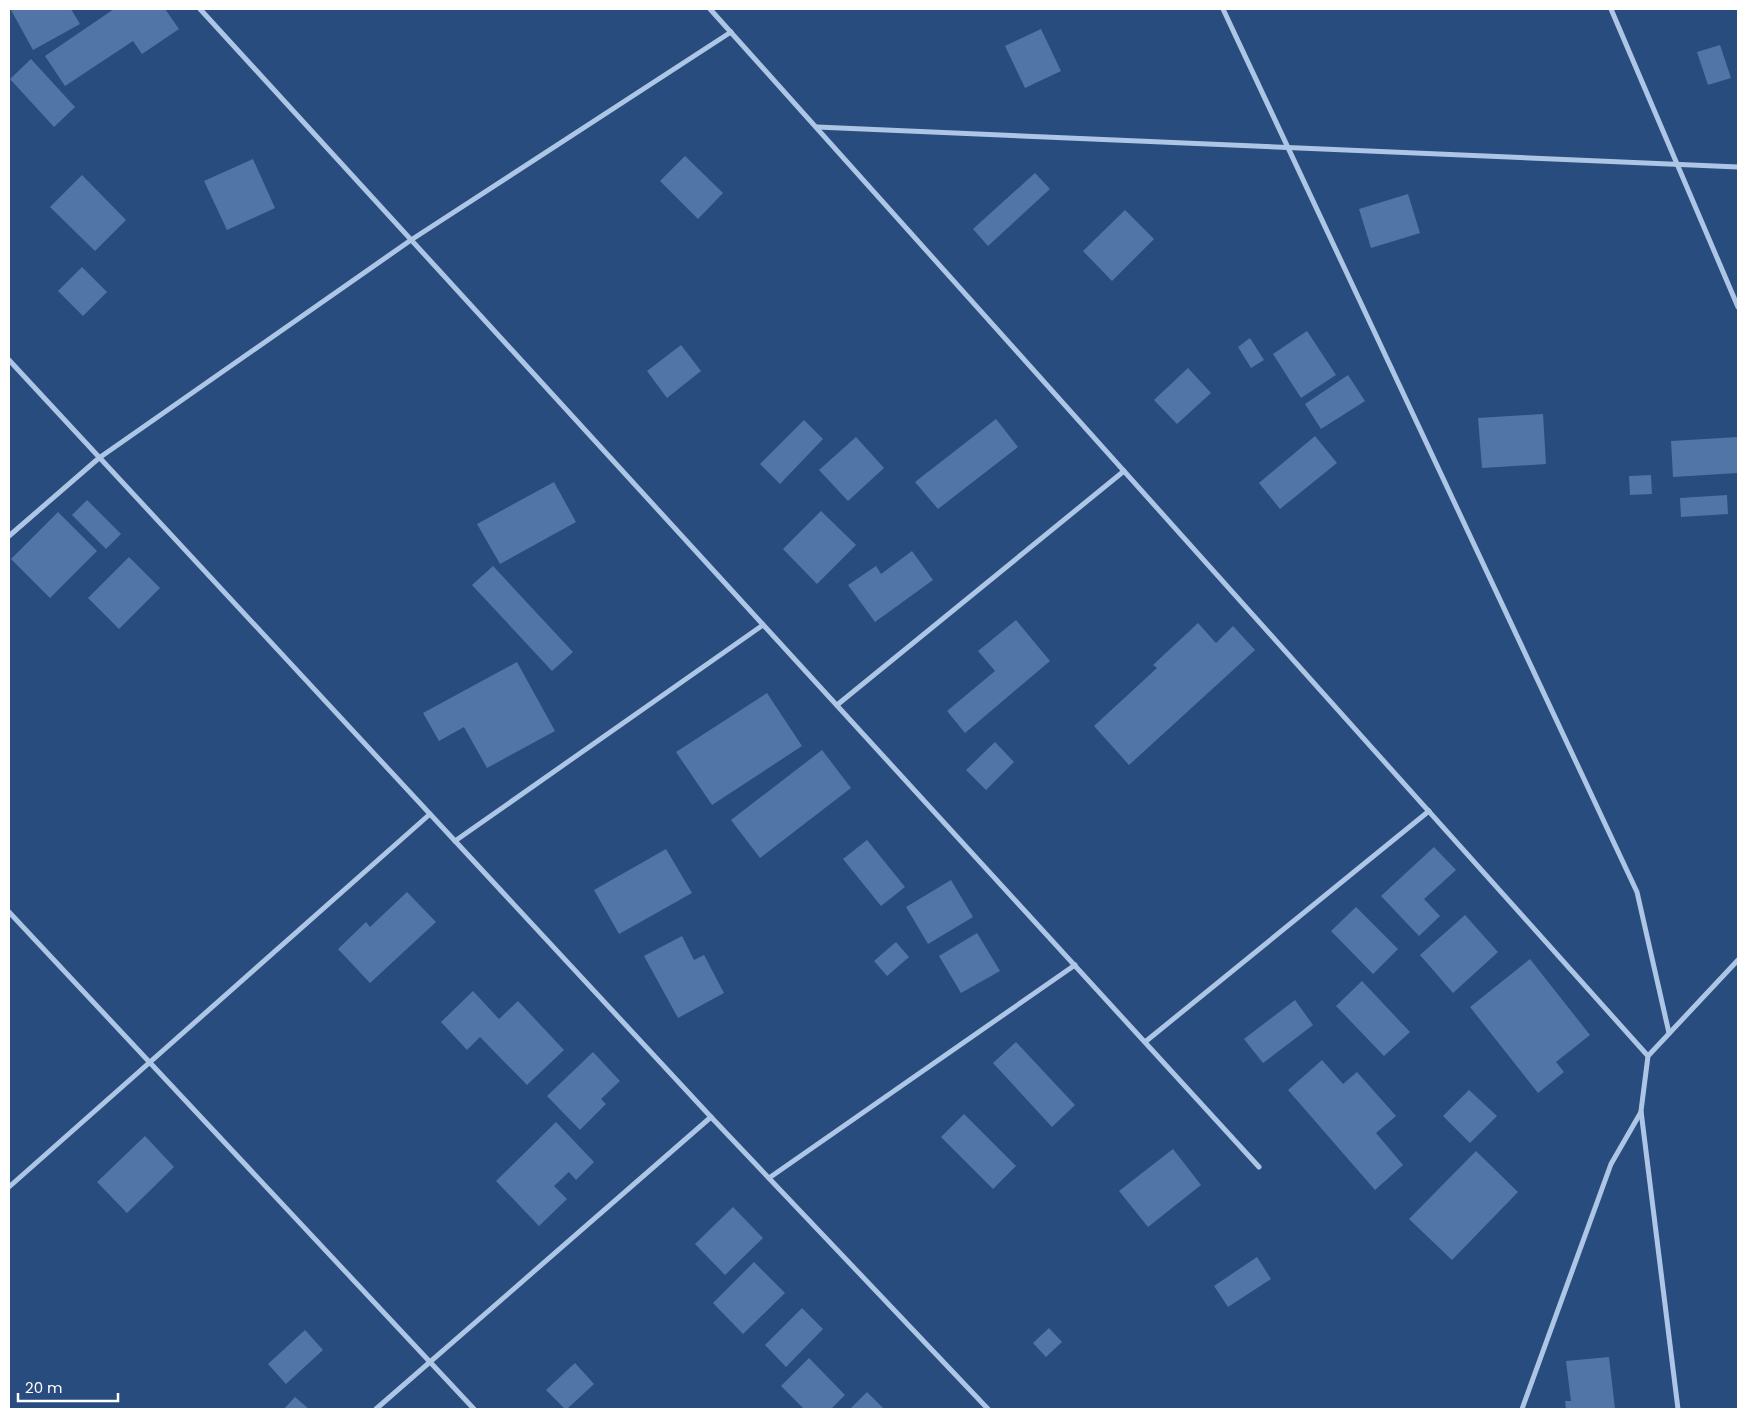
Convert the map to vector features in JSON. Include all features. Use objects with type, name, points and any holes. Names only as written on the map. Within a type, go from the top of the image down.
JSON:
[{"type":"street","points":[[200,9],[1259,1166]]},
{"type":"street","points":[[710,9],[1648,1056]]},
{"type":"street","points":[[1223,9],[1637,892],[1669,1033]]},
{"type":"street","points":[[1611,9],[1738,307]]},
{"type":"street","points":[[9,536],[99,458],[411,240],[730,32]]},
{"type":"street","points":[[817,127],[1738,167]]},
{"type":"street","points":[[9,360],[711,1117],[988,1409]]},
{"type":"street","points":[[837,705],[1124,471]]},
{"type":"street","points":[[455,841],[764,625]]},
{"type":"street","points":[[1145,1042],[1429,811]]},
{"type":"street","points":[[9,1187],[430,814]]},
{"type":"street","points":[[9,912],[474,1409]]},
{"type":"street","points":[[1678,1409],[1641,1111],[1648,1056],[1738,960]]},
{"type":"street","points":[[768,1178],[1075,965]]},
{"type":"street","points":[[1522,1409],[1611,1164],[1641,1111]]},
{"type":"street","points":[[376,1409],[711,1117]]},
{"type":"building","points":[[71,9],[80,24],[33,50],[11,10]]},
{"type":"building","points":[[114,9],[165,9],[179,29],[142,54],[133,41],[65,86],[45,56]]},
{"type":"building","points":[[1041,29],[1061,71],[1025,88],[1005,46]]},
{"type":"building","points":[[1720,45],[1731,78],[1708,85],[1697,52]]},
{"type":"building","points":[[31,59],[75,107],[54,127],[10,79]]},
{"type":"building","points":[[685,156],[723,193],[698,219],[660,181]]},
{"type":"building","points":[[253,159],[275,208],[227,230],[204,181]]},
{"type":"building","points":[[1035,173],[1050,189],[988,246],[973,229]]},
{"type":"building","points":[[82,175],[126,220],[95,251],[50,207]]},
{"type":"building","points":[[1408,194],[1420,233],[1371,248],[1359,209]]},
{"type":"building","points":[[1125,210],[1154,239],[1112,281],[1083,251]]},
{"type":"building","points":[[82,267],[107,292],[83,316],[58,291]]},
{"type":"building","points":[[1307,331],[1336,375],[1301,398],[1273,354]]},
{"type":"building","points":[[1250,338],[1264,360],[1251,368],[1238,347]]},
{"type":"building","points":[[681,345],[701,371],[667,398],[647,371]]},
{"type":"building","points":[[1188,368],[1211,393],[1177,424],[1154,400]]},
{"type":"building","points":[[1348,375],[1365,401],[1321,429],[1305,404]]},
{"type":"building","points":[[1543,414],[1546,464],[1482,468],[1478,418]]},
{"type":"building","points":[[996,419],[1018,447],[938,509],[915,482]]},
{"type":"building","points":[[804,420],[823,439],[780,484],[760,464]]},
{"type":"building","points":[[1315,436],[1337,463],[1280,509],[1259,483]]},
{"type":"building","points":[[856,437],[884,468],[848,501],[819,470]]},
{"type":"building","points":[[1738,437],[1738,473],[1673,477],[1671,441]]},
{"type":"building","points":[[1651,475],[1652,494],[1630,495],[1629,476]]},
{"type":"building","points":[[554,482],[576,522],[500,564],[477,524]]},
{"type":"building","points":[[1727,495],[1728,514],[1681,517],[1680,498]]},
{"type":"building","points":[[87,500],[121,534],[106,549],[72,515]]},
{"type":"building","points":[[821,511],[856,545],[817,584],[783,549]]},
{"type":"building","points":[[58,512],[97,551],[50,598],[11,559]]},
{"type":"building","points":[[912,551],[933,580],[875,622],[848,585],[876,566],[881,574]]},
{"type":"building","points":[[129,557],[160,588],[119,629],[88,598]]},
{"type":"building","points":[[493,566],[573,652],[552,671],[472,585]]},
{"type":"building","points":[[1016,620],[1050,661],[965,733],[947,711],[995,671],[978,651]]},
{"type":"building","points":[[1198,623],[1216,643],[1233,626],[1255,650],[1129,765],[1094,726],[1157,668],[1153,665]]},
{"type":"building","points":[[517,662],[555,731],[487,768],[464,727],[439,741],[423,713]]},
{"type":"building","points":[[767,693],[802,746],[712,805],[676,752]]},
{"type":"building","points":[[995,742],[1014,762],[986,790],[966,770]]},
{"type":"building","points":[[822,750],[851,788],[760,858],[731,820]]},
{"type":"building","points":[[867,840],[905,887],[881,906],[843,859]]},
{"type":"building","points":[[1434,847],[1456,870],[1424,899],[1440,916],[1419,936],[1381,896]]},
{"type":"building","points":[[666,849],[692,893],[619,934],[594,890]]},
{"type":"building","points":[[951,880],[973,917],[928,944],[906,907]]},
{"type":"building","points":[[407,892],[436,922],[370,983],[338,949],[366,922],[370,927]]},
{"type":"building","points":[[1356,907],[1398,949],[1373,974],[1331,931]]},
{"type":"building","points":[[1465,915],[1498,952],[1453,993],[1420,955]]},
{"type":"building","points":[[977,933],[1000,971],[961,993],[939,956]]},
{"type":"building","points":[[682,936],[694,960],[704,955],[724,993],[678,1018],[644,956]]},
{"type":"building","points":[[896,942],[909,957],[887,976],[874,961]]},
{"type":"building","points":[[1530,959],[1590,1035],[1556,1062],[1564,1072],[1538,1093],[1470,1007]]},
{"type":"building","points":[[1362,981],[1410,1032],[1384,1056],[1336,1006]]},
{"type":"building","points":[[473,991],[499,1019],[518,1001],[564,1050],[527,1085],[480,1037],[467,1050],[441,1022]]},
{"type":"building","points":[[1295,1000],[1313,1025],[1263,1063],[1244,1039]]},
{"type":"building","points":[[1016,1042],[1075,1105],[1052,1127],[993,1063]]},
{"type":"building","points":[[593,1052],[620,1081],[601,1099],[606,1104],[580,1130],[547,1096]]},
{"type":"building","points":[[1322,1060],[1343,1084],[1357,1072],[1396,1116],[1376,1133],[1403,1165],[1375,1190],[1288,1090]]},
{"type":"building","points":[[1469,1090],[1497,1116],[1470,1143],[1443,1116]]},
{"type":"building","points":[[964,1114],[1016,1166],[993,1189],[941,1137]]},
{"type":"building","points":[[556,1122],[594,1162],[576,1180],[569,1172],[554,1186],[567,1199],[539,1226],[496,1181]]},
{"type":"building","points":[[145,1136],[174,1167],[127,1213],[97,1182]]},
{"type":"building","points":[[1173,1149],[1201,1185],[1148,1227],[1119,1191]]},
{"type":"building","points":[[1476,1151],[1518,1192],[1452,1260],[1409,1219]]},
{"type":"building","points":[[733,1207],[763,1238],[725,1275],[695,1244]]},
{"type":"building","points":[[1257,1257],[1271,1279],[1228,1307],[1214,1286]]},
{"type":"building","points":[[754,1262],[785,1293],[743,1334],[713,1303]]},
{"type":"building","points":[[802,1308],[823,1329],[786,1367],[765,1345]]},
{"type":"building","points":[[1049,1328],[1062,1342],[1046,1357],[1033,1343]]},
{"type":"building","points":[[305,1330],[323,1350],[286,1384],[268,1364]]},
{"type":"building","points":[[1609,1357],[1615,1409],[1566,1409],[1565,1401],[1571,1401],[1566,1361]]},
{"type":"building","points":[[809,1358],[845,1395],[831,1409],[804,1409],[781,1386]]},
{"type":"building","points":[[575,1363],[594,1384],[565,1409],[546,1390]]},
{"type":"building","points":[[867,1392],[884,1409],[850,1409]]},
{"type":"building","points":[[295,1397],[309,1409],[284,1409]]}]
